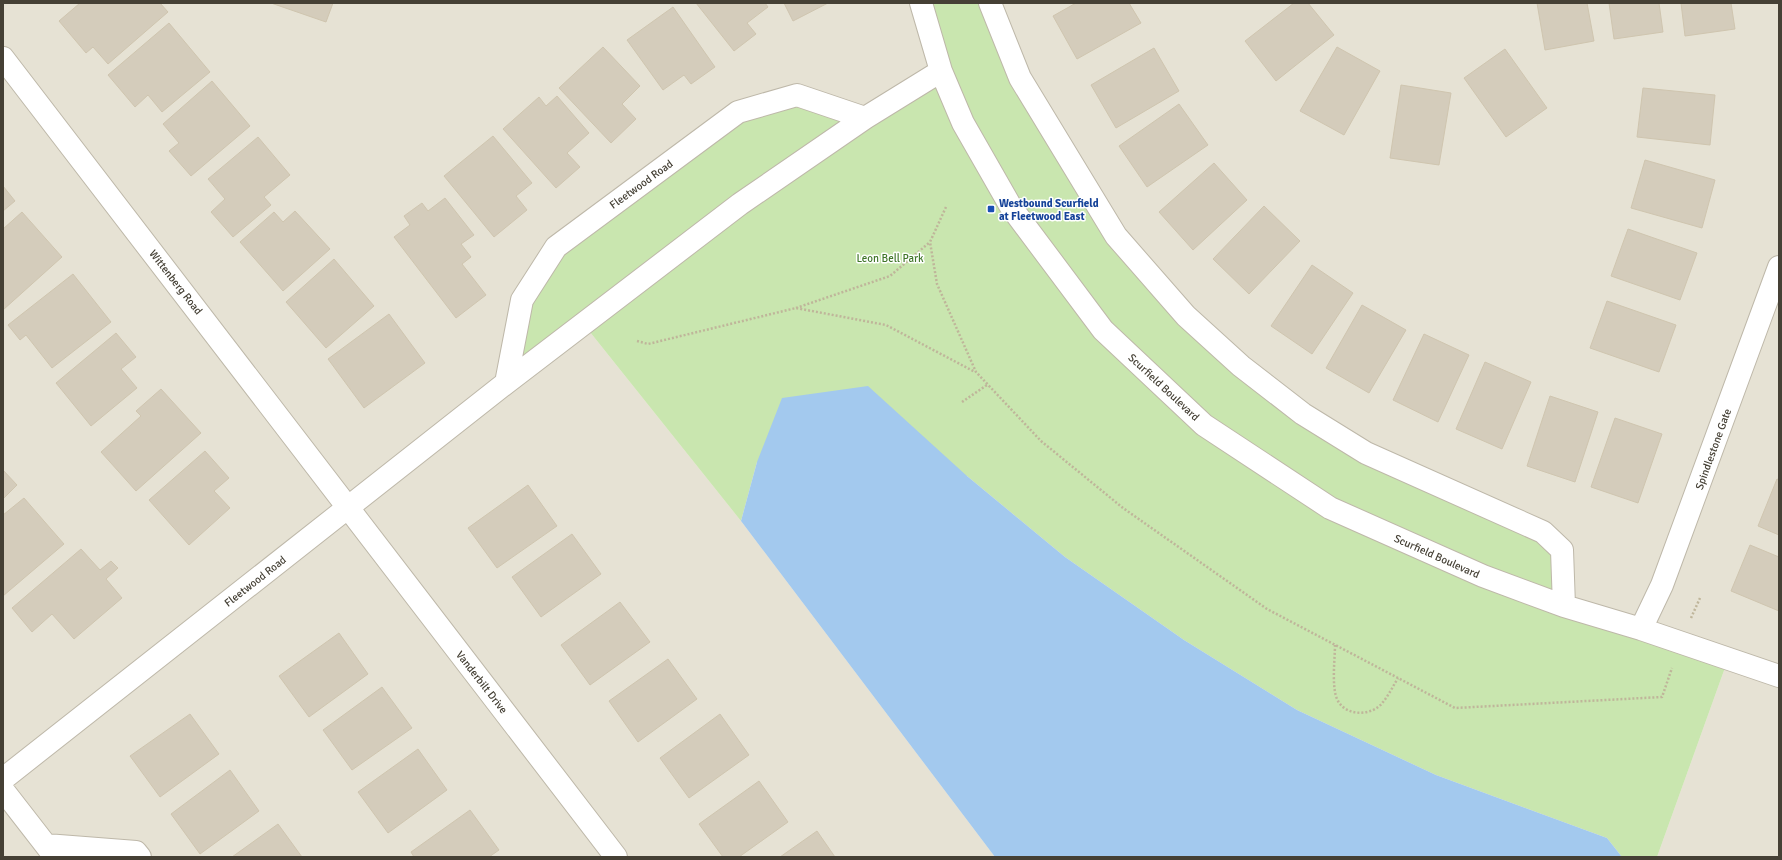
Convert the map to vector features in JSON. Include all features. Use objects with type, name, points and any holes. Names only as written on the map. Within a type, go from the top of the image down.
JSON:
[{"type":"street","name":"Scurfield Boulevard","points":[[921,3],[941,71],[963,123],[1016,213],[1103,330],[1204,425],[1330,508],[1483,576],[1564,606],[1641,629],[1779,676]]},
{"type":"street","points":[[990,3],[1020,78],[1116,236],[1186,316],[1241,366],[1303,414],[1366,454],[1542,532],[1562,550],[1564,606]]},
{"type":"street","name":"Wittenberg Road","points":[[3,58],[348,507]]},
{"type":"street","name":"Fleetwood Road","points":[[3,779],[506,383],[740,204],[865,118],[941,71]]},
{"type":"street","name":"Fleetwood Road","points":[[506,383],[522,300],[556,247],[738,112],[797,95],[865,118]]},
{"type":"street","name":"Spindlestone Gate","points":[[1641,629],[1662,585],[1779,267]]},
{"type":"street","name":"Vanderbilt Drive","points":[[348,507],[616,857]]},
{"type":"street","points":[[3,790],[51,851],[136,852],[140,857]]},
{"type":"path","points":[[637,341],[648,344],[796,308],[890,276],[930,242],[946,207]]},
{"type":"path","points":[[930,242],[937,284],[976,372],[987,385],[1041,441],[1123,508],[1267,609],[1455,708],[1662,697]]},
{"type":"path","points":[[796,308],[886,325],[976,372]]},
{"type":"path","points":[[962,402],[987,385]]},
{"type":"path","points":[[1335,645],[1334,682],[1338,701],[1348,711],[1364,713],[1383,704],[1398,678]]},
{"type":"shaded area","points":[[3,3],[1779,3],[1779,857],[1657,857],[1731,651],[586,327],[741,521],[995,857],[3,857]]},
{"type":"green space","name":"Leon Bell Park","points":[[921,3],[990,3],[1116,236],[1303,414],[1562,550],[1564,606],[1731,651],[1657,857],[1622,857],[1607,838],[1436,775],[1297,710],[1184,640],[1065,557],[967,476],[757,462],[741,521],[586,327],[506,383],[522,300],[556,247],[738,112],[797,95],[865,118],[941,71]]},
{"type":"water","points":[[868,386],[967,476],[1065,557],[1184,640],[1297,710],[1436,775],[1607,838],[1622,857],[995,857],[741,521],[757,462],[782,398]]},
{"type":"building","points":[[80,3],[160,3],[168,12],[108,64],[93,47],[86,53],[59,21]]},
{"type":"building","points":[[271,3],[333,3],[326,22]]},
{"type":"building","points":[[696,3],[765,3],[768,7],[747,23],[756,34],[734,51]]},
{"type":"building","points":[[784,3],[828,3],[793,21]]},
{"type":"building","points":[[1076,3],[1129,3],[1141,23],[1077,59],[1053,16]]},
{"type":"building","points":[[1294,3],[1308,3],[1334,35],[1276,81],[1245,41]]},
{"type":"building","points":[[1537,3],[1587,3],[1594,41],[1545,50]]},
{"type":"building","points":[[1609,3],[1659,3],[1663,32],[1614,39]]},
{"type":"building","points":[[1681,3],[1731,3],[1735,29],[1685,36]]},
{"type":"building","points":[[673,7],[715,67],[691,84],[684,75],[663,90],[627,40]]},
{"type":"building","points":[[169,23],[210,72],[162,112],[148,95],[135,107],[108,75]]},
{"type":"building","points":[[603,47],[640,86],[622,104],[636,119],[611,143],[559,88]]},
{"type":"building","points":[[1337,47],[1380,71],[1344,135],[1300,111]]},
{"type":"building","points":[[1154,48],[1179,91],[1116,128],[1091,85]]},
{"type":"building","points":[[1505,49],[1547,108],[1506,137],[1464,78]]},
{"type":"building","points":[[212,81],[250,126],[191,176],[169,151],[179,143],[163,124]]},
{"type":"building","points":[[1401,85],[1451,93],[1439,165],[1390,158]]},
{"type":"building","points":[[1643,88],[1715,95],[1710,145],[1637,137]]},
{"type":"building","points":[[557,96],[589,133],[567,153],[580,167],[556,188],[503,129],[539,97],[546,106]]},
{"type":"building","points":[[1179,104],[1208,145],[1147,187],[1119,146]]},
{"type":"building","points":[[493,136],[532,183],[516,196],[527,210],[494,237],[444,176]]},
{"type":"building","points":[[258,137],[290,175],[264,197],[271,205],[233,237],[211,212],[225,199],[208,179]]},
{"type":"building","points":[[1645,160],[1715,180],[1702,228],[1631,208]]},
{"type":"building","points":[[1214,163],[1247,200],[1193,250],[1159,212]]},
{"type":"building","points":[[3,186],[15,201],[3,211]]},
{"type":"building","points":[[445,198],[474,235],[461,244],[471,257],[462,264],[486,295],[456,318],[394,237],[410,225],[404,216],[422,203],[428,211]]},
{"type":"building","points":[[1264,206],[1300,241],[1249,294],[1213,259]]},
{"type":"building","points":[[295,211],[330,249],[283,291],[240,242],[274,212],[283,222]]},
{"type":"building","points":[[22,212],[62,257],[3,310],[3,229]]},
{"type":"building","points":[[1628,229],[1697,253],[1680,300],[1611,276]]},
{"type":"building","points":[[334,259],[374,306],[326,348],[286,302]]},
{"type":"building","points":[[1312,265],[1353,293],[1312,354],[1271,326]]},
{"type":"building","points":[[73,274],[111,322],[52,368],[26,335],[20,340],[8,325]]},
{"type":"building","points":[[1607,301],[1676,325],[1659,372],[1590,348]]},
{"type":"building","points":[[1362,305],[1406,330],[1369,393],[1326,368]]},
{"type":"building","points":[[389,314],[425,363],[364,408],[328,359]]},
{"type":"building","points":[[116,333],[136,357],[121,369],[137,388],[91,426],[56,383]]},
{"type":"building","points":[[1424,334],[1469,355],[1438,422],[1393,400]]},
{"type":"building","points":[[1485,362],[1531,382],[1502,449],[1456,429]]},
{"type":"building","points":[[161,389],[201,433],[136,491],[101,452],[141,416],[136,411]]},
{"type":"building","points":[[1550,396],[1598,412],[1575,482],[1527,466]]},
{"type":"building","points":[[1615,418],[1662,434],[1638,503],[1591,487]]},
{"type":"building","points":[[205,451],[229,478],[214,491],[230,508],[189,545],[149,500]]},
{"type":"building","points":[[3,470],[17,485],[3,499]]},
{"type":"building","points":[[1777,479],[1779,480],[1779,535],[1758,526]]},
{"type":"building","points":[[528,485],[557,526],[497,568],[468,528]]},
{"type":"building","points":[[24,498],[64,544],[3,596],[3,515]]},
{"type":"building","points":[[572,534],[601,574],[541,617],[512,577]]},
{"type":"building","points":[[1750,545],[1779,557],[1779,611],[1731,591]]},
{"type":"building","points":[[81,549],[100,570],[111,561],[118,568],[106,579],[122,598],[74,639],[52,614],[32,632],[12,608]]},
{"type":"building","points":[[620,602],[650,642],[590,685],[561,645]]},
{"type":"building","points":[[339,633],[368,674],[309,717],[279,676]]},
{"type":"building","points":[[668,659],[697,699],[638,742],[609,701]]},
{"type":"building","points":[[382,687],[412,728],[352,770],[323,730]]},
{"type":"building","points":[[190,714],[219,754],[160,797],[130,756]]},
{"type":"building","points":[[720,714],[749,755],[689,798],[660,758]]},
{"type":"building","points":[[418,749],[447,790],[388,833],[358,792]]},
{"type":"building","points":[[230,770],[259,811],[200,854],[171,814]]},
{"type":"building","points":[[759,781],[788,822],[739,857],[723,857],[699,824]]},
{"type":"building","points":[[470,810],[499,850],[489,857],[414,857],[411,852]]},
{"type":"building","points":[[278,824],[302,857],[232,857]]},
{"type":"building","points":[[817,831],[835,857],[780,857]]},
{"type":"place","name":"Westbound Scurfield at Fleetwood East","points":[[991,209]]}]
